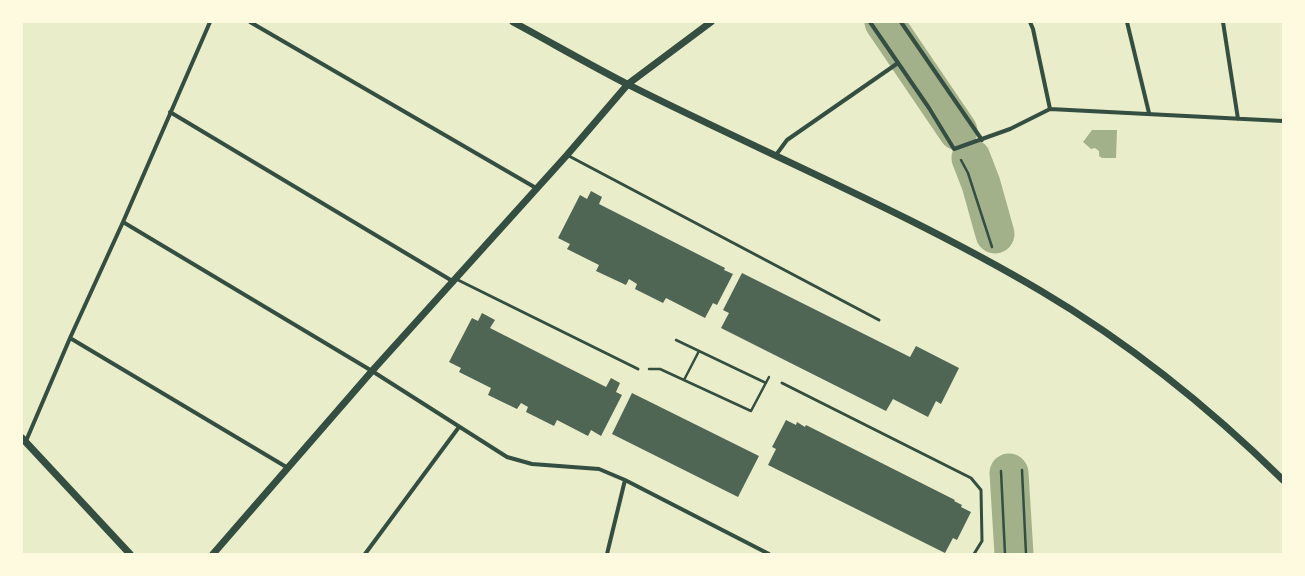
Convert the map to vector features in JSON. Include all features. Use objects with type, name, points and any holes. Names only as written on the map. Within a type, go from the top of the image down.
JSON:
[{"type":"street","points":[[130,554],[24,439],[123,222],[210,22]]},
{"type":"street","points":[[250,22],[536,188]]},
{"type":"street","points":[[513,22],[628,84],[776,155],[987,261],[1042,292],[1091,323],[1161,373],[1239,436],[1283,480]]},
{"type":"street","points":[[213,554],[372,371],[567,155],[628,84],[711,22]]},
{"type":"street","points":[[870,22],[954,149],[1010,130],[1050,109],[1149,113],[1238,120],[1283,121]]},
{"type":"street","points":[[901,22],[982,140]]},
{"type":"street","points":[[1030,22],[1033,29],[1050,109]]},
{"type":"street","points":[[1126,22],[1149,113]]},
{"type":"street","points":[[1223,22],[1238,120]]},
{"type":"street","points":[[776,155],[787,140],[898,63]]},
{"type":"street","points":[[170,112],[455,280]]},
{"type":"street","points":[[123,222],[372,371],[507,457],[532,464],[598,469],[625,480],[769,554]]},
{"type":"street","points":[[70,338],[288,468]]},
{"type":"street","points":[[366,554],[459,427]]},
{"type":"street","points":[[607,554],[625,480]]},
{"type":"lane","points":[[567,155],[878,320]]},
{"type":"lane","points":[[455,280],[638,369]]},
{"type":"lane","points":[[782,383],[971,478],[981,490],[982,540],[974,554]]},
{"type":"path","points":[[954,149],[968,173],[992,245],[987,261]]},
{"type":"path","points":[[676,340],[766,383]]},
{"type":"path","points":[[684,380],[699,351]]},
{"type":"path","points":[[638,369],[660,369],[751,411],[770,377],[782,383]]},
{"type":"path","points":[[1022,470],[1026,554]]},
{"type":"path","points":[[1001,472],[1004,554]]},
{"type":"shaded area","points":[[1092,130],[1117,130],[1116,158],[1102,158],[1099,156],[1099,151],[1095,148],[1091,149],[1083,142]]},
{"type":"building","points":[[591,191],[602,197],[599,204],[725,268],[724,270],[733,274],[717,305],[713,303],[705,318],[666,298],[663,303],[635,289],[637,284],[629,279],[626,285],[596,271],[599,265],[567,249],[570,244],[558,238],[580,195],[587,199]]},
{"type":"building","points":[[742,273],[910,357],[916,346],[959,368],[941,404],[936,401],[928,417],[893,399],[886,411],[721,328],[729,313],[723,310]]},
{"type":"building","points":[[482,313],[495,320],[490,328],[606,387],[611,378],[620,383],[616,392],[622,395],[601,436],[591,430],[588,436],[557,420],[554,426],[526,412],[528,407],[521,403],[517,409],[488,395],[491,388],[459,372],[461,368],[449,362],[472,318],[478,321]]},
{"type":"building","points":[[632,393],[759,456],[738,497],[612,434]]},
{"type":"building","points":[[786,420],[796,425],[797,422],[805,427],[806,425],[955,500],[954,501],[962,505],[961,507],[971,512],[957,540],[953,538],[945,553],[768,465],[776,449],[772,447]]},
{"type":"waterway","points":[[884,22],[958,131]]},
{"type":"waterway","points":[[971,158],[981,184],[995,234]]},
{"type":"waterway","points":[[1009,473],[1014,554]]}]
